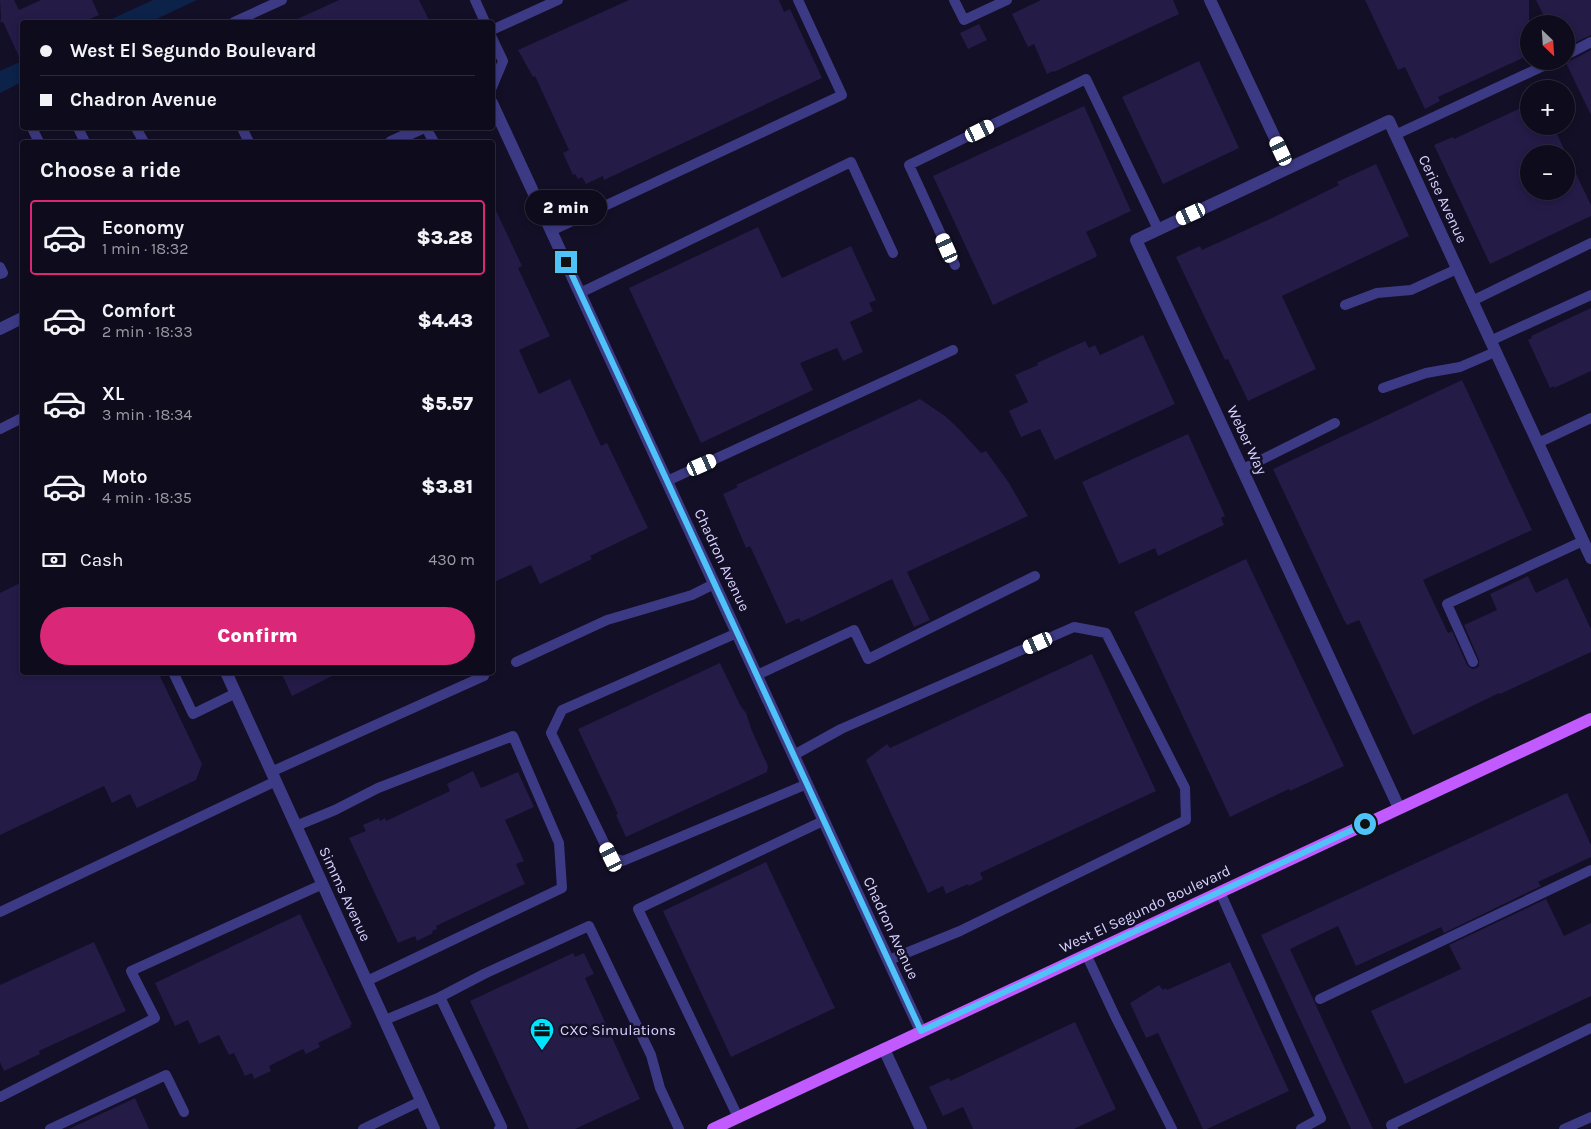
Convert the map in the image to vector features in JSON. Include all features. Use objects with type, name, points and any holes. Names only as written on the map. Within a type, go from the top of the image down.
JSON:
[{"type":"main road","name":"West El Segundo Boulevard","points":[[713,1129],[1591,719]]},
{"type":"street","points":[[1210,0],[1289,168],[1389,121],[1395,135]]},
{"type":"street","name":"Chadron Avenue","points":[[495,110],[921,1031]]},
{"type":"street","points":[[395,140],[417,130]]},
{"type":"street","name":"Cerise Avenue","points":[[1395,135],[1591,558]]},
{"type":"street","name":"Weber Way","points":[[1289,168],[1136,240],[1399,808]]},
{"type":"street","points":[[0,329],[20,319]]},
{"type":"street","name":"Simms Avenue","points":[[227,675],[434,1129]]},
{"type":"street","points":[[884,1048],[921,1129]]},
{"type":"lane","points":[[238,20],[282,0]]},
{"type":"lane","points":[[475,0],[485,20]]},
{"type":"lane","points":[[495,29],[558,0]]},
{"type":"lane","points":[[551,231],[842,94],[798,0]]},
{"type":"lane","points":[[954,0],[964,20],[1007,0]]},
{"type":"lane","points":[[1575,50],[1591,42]]},
{"type":"lane","points":[[495,44],[503,61],[495,80]]},
{"type":"lane","points":[[1395,135],[1535,70]]},
{"type":"lane","points":[[955,265],[909,165],[1086,79],[1158,229]]},
{"type":"lane","points":[[580,293],[851,162],[893,252]]},
{"type":"lane","points":[[1472,301],[1591,243]]},
{"type":"lane","points":[[0,267],[3,273],[0,274]]},
{"type":"lane","points":[[1346,305],[1377,293],[1411,290],[1457,269]]},
{"type":"lane","points":[[1383,388],[1426,373],[1460,367],[1493,346],[1591,295]]},
{"type":"lane","points":[[667,481],[953,350]]},
{"type":"lane","points":[[1538,443],[1591,418]]},
{"type":"lane","points":[[0,429],[20,419]]},
{"type":"lane","points":[[1242,469],[1335,423]]},
{"type":"lane","points":[[1473,662],[1446,604],[1583,541]]},
{"type":"lane","points":[[757,675],[854,630],[868,659],[1035,576]]},
{"type":"lane","points":[[516,662],[607,620],[692,595],[714,584]]},
{"type":"lane","points":[[794,755],[841,729],[1074,627],[1106,633],[1185,788],[1186,820],[960,931],[889,960]]},
{"type":"lane","points":[[738,633],[562,710],[551,733],[611,857],[623,861],[807,784]]},
{"type":"lane","points":[[174,675],[192,714],[236,693]]},
{"type":"lane","points":[[0,912],[273,776],[484,676]]},
{"type":"lane","points":[[296,826],[335,810],[378,788],[512,736],[559,843],[562,888],[367,981]]},
{"type":"lane","points":[[738,1117],[638,909],[824,821]]},
{"type":"lane","points":[[1320,999],[1591,870]]},
{"type":"lane","points":[[0,1097],[155,1018],[131,971],[323,884]]},
{"type":"lane","points":[[1220,892],[1321,1118],[1301,1129]]},
{"type":"lane","points":[[385,1020],[440,997],[484,974],[589,926],[651,1055],[660,1088],[679,1129]]},
{"type":"lane","points":[[1086,954],[1172,1129]]},
{"type":"lane","points":[[440,997],[501,1128]]},
{"type":"lane","points":[[1392,1129],[1391,1125],[1591,1028]]},
{"type":"lane","points":[[50,1129],[166,1074],[184,1112]]},
{"type":"lane","points":[[363,1129],[422,1101]]},
{"type":"lane","points":[[1564,1129],[1591,1116]]},
{"type":"water","points":[[153,0],[197,0],[154,20],[109,20]]},
{"type":"water","points":[[20,62],[20,83],[0,93],[0,71]]},
{"type":"building","points":[[0,0],[14,0],[19,10],[41,0],[92,0],[99,15],[88,20],[20,20],[20,59],[3,22],[0,22]]},
{"type":"building","points":[[339,0],[419,0],[429,20],[295,20]]},
{"type":"building","points":[[629,0],[779,0],[784,12],[790,9],[822,78],[604,180],[603,176],[586,184],[582,177],[578,179],[575,174],[573,175],[563,153],[569,150],[535,76],[533,77],[518,50]]},
{"type":"building","points":[[1041,0],[1173,0],[1179,14],[1047,74],[1034,44],[1028,47],[1012,14]]},
{"type":"building","points":[[1365,0],[1529,0],[1529,15],[1520,15],[1520,59],[1438,97],[1440,101],[1425,109],[1405,67],[1398,70]]},
{"type":"building","points":[[1536,0],[1591,0],[1591,35],[1575,43],[1575,15],[1544,15]]},
{"type":"building","points":[[979,24],[987,40],[968,49],[960,33]]},
{"type":"building","points":[[1591,50],[1591,115],[1569,70],[1575,70],[1575,58]]},
{"type":"building","points":[[1199,61],[1239,148],[1163,184],[1122,97]]},
{"type":"building","points":[[1084,106],[1131,211],[1086,232],[1097,255],[1096,257],[993,305],[933,176]]},
{"type":"building","points":[[1520,108],[1520,135],[1557,135],[1562,145],[1520,145],[1520,200],[1575,200],[1575,172],[1591,205],[1591,216],[1490,264],[1434,145],[1453,137],[1454,139]]},
{"type":"building","points":[[1376,164],[1409,236],[1282,296],[1316,369],[1248,401],[1228,359],[1225,360],[1176,257],[1200,246],[1202,250],[1272,218],[1339,185],[1337,182]]},
{"type":"building","points":[[495,208],[522,266],[518,268],[550,336],[519,350],[539,394],[570,379],[601,446],[607,443],[648,528],[590,556],[592,559],[540,584],[531,565],[495,582]]},
{"type":"building","points":[[758,227],[782,278],[851,246],[876,300],[869,303],[873,311],[850,322],[863,352],[843,361],[837,348],[800,363],[813,390],[701,443],[629,288]]},
{"type":"building","points":[[1591,308],[1591,371],[1554,388],[1554,386],[1550,388],[1528,340],[1532,338],[1531,336]]},
{"type":"building","points":[[1143,335],[1175,404],[1055,460],[1040,429],[1021,437],[1009,411],[1028,402],[1015,375],[1085,341],[1089,348],[1095,345],[1100,355]]},
{"type":"building","points":[[1462,380],[1532,530],[1423,580],[1448,633],[1452,631],[1467,665],[1472,669],[1476,668],[1479,666],[1479,660],[1464,625],[1497,610],[1490,594],[1528,576],[1536,593],[1567,578],[1591,629],[1591,652],[1499,693],[1413,735],[1359,620],[1347,625],[1344,620],[1273,469]]},
{"type":"building","points":[[920,399],[945,416],[981,453],[986,451],[1009,483],[1028,516],[907,572],[930,620],[914,627],[892,579],[801,622],[799,618],[786,624],[750,546],[746,548],[723,494],[738,487],[736,485]]},
{"type":"building","points":[[1188,434],[1225,516],[1221,518],[1224,525],[1158,556],[1155,548],[1119,564],[1082,482]]},
{"type":"building","points":[[1246,559],[1344,766],[1230,817],[1134,612]]},
{"type":"building","points":[[20,583],[20,675],[159,675],[202,764],[196,780],[137,808],[130,794],[112,803],[104,786],[0,835],[0,593]]},
{"type":"building","points":[[1092,654],[1156,791],[980,873],[983,879],[969,886],[968,884],[946,894],[943,886],[928,893],[866,760],[887,744],[890,748]]},
{"type":"building","points":[[720,663],[740,705],[746,713],[768,766],[767,772],[626,837],[616,815],[618,814],[578,729]]},
{"type":"building","points":[[282,675],[334,675],[292,696]]},
{"type":"building","points":[[473,771],[481,788],[518,772],[534,807],[505,820],[524,861],[516,864],[525,884],[436,926],[437,929],[432,931],[433,933],[417,941],[415,936],[398,943],[349,838],[366,831],[363,825],[379,818],[380,821],[385,818],[386,821],[450,791],[447,784]]},
{"type":"building","points":[[1567,793],[1591,845],[1591,857],[1538,882],[1541,886],[1444,933],[1441,927],[1356,966],[1338,926],[1290,949],[1373,1129],[1351,1129],[1261,935]]},
{"type":"building","points":[[766,862],[835,1008],[731,1057],[663,911]]},
{"type":"building","points":[[1546,899],[1564,936],[1591,923],[1591,996],[1405,1084],[1371,1011],[1461,969],[1449,945]]},
{"type":"building","points":[[300,914],[352,1024],[350,1025],[351,1027],[318,1043],[320,1047],[306,1054],[303,1049],[269,1066],[271,1071],[254,1079],[252,1073],[245,1076],[234,1053],[229,1055],[219,1035],[199,1044],[188,1020],[175,1026],[155,983]]},
{"type":"building","points":[[94,942],[126,1011],[39,1051],[40,1054],[4,1071],[0,1062],[0,985]]},
{"type":"building","points":[[573,953],[575,957],[584,953],[594,974],[585,978],[640,1099],[575,1129],[529,1129],[470,1001]]},
{"type":"building","points":[[1230,962],[1289,1091],[1207,1129],[1203,1129],[1158,1033],[1146,1038],[1130,1003],[1159,985],[1163,990],[1166,988],[1167,990]]},
{"type":"building","points":[[1075,1022],[1116,1109],[1074,1129],[973,1129],[963,1107],[943,1116],[929,1087],[949,1078],[950,1081]]},
{"type":"building","points":[[135,1098],[149,1129],[69,1129]]},
{"type":"place","name":"CXC Simulations","points":[[542,1051]]},
{"type":"route","points":[[566,262],[921,1031],[1365,824]]}]
